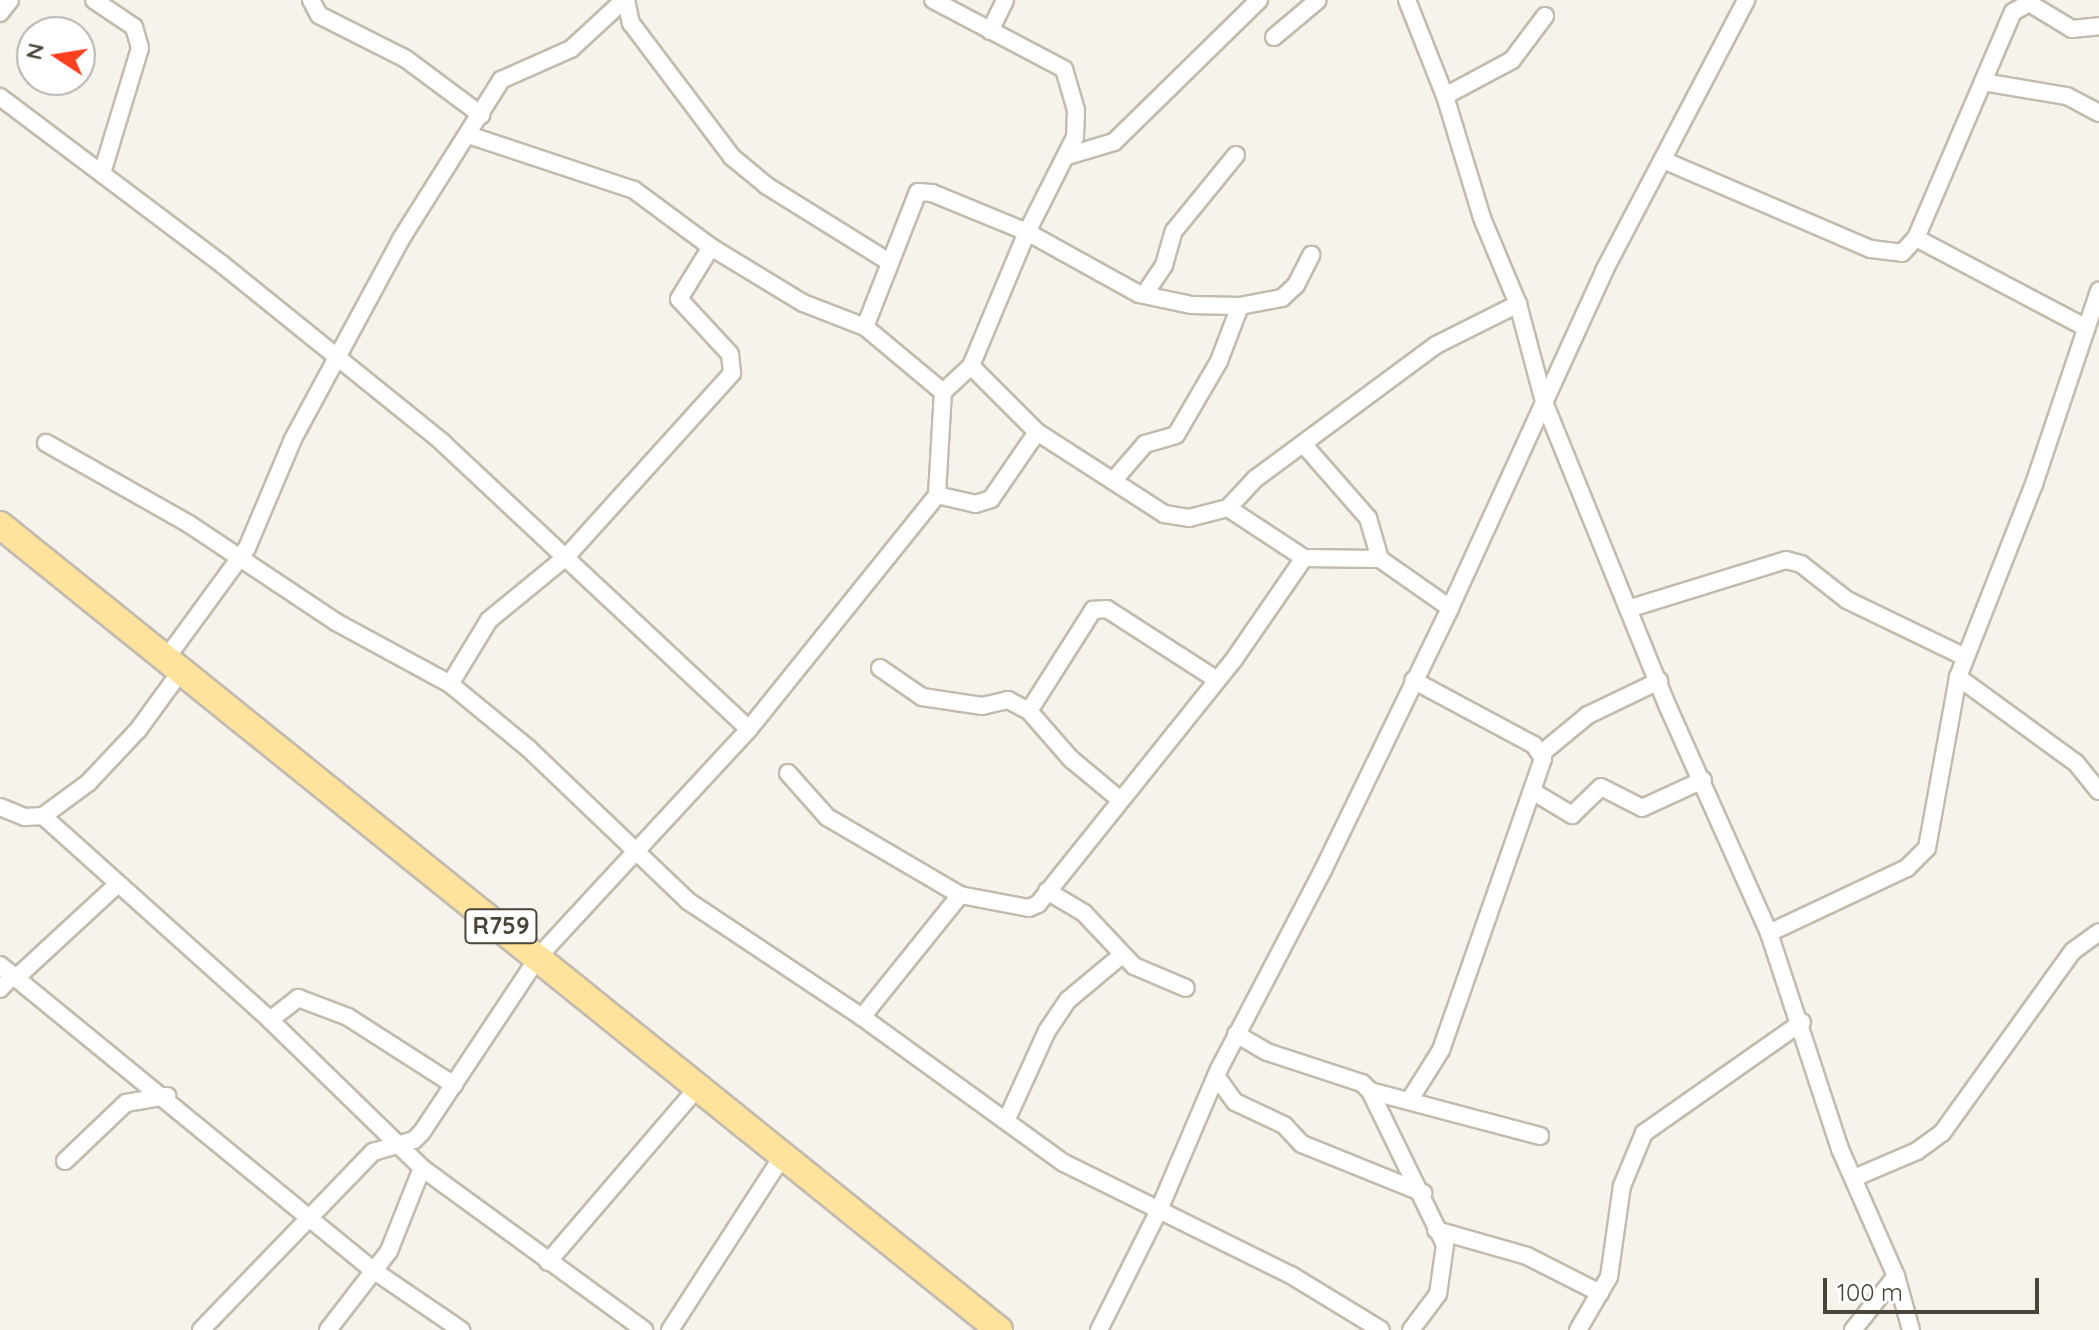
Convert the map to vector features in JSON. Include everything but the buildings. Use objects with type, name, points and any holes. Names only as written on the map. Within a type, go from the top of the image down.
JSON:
[{"type":"main road","name":"R759","points":[[0,525],[539,956],[999,1330]]},
{"type":"street","points":[[0,13],[10,0]]},
{"type":"street","points":[[94,0],[134,27],[140,48],[102,173]]},
{"type":"street","points":[[311,0],[319,15],[406,59],[481,115]]},
{"type":"street","points":[[0,807],[25,817],[43,816],[88,783],[138,730],[173,665],[239,561],[293,439],[401,239],[508,73],[571,49],[625,0],[631,23],[732,157],[767,186],[889,262]]},
{"type":"street","points":[[201,1330],[309,1214],[373,1152],[395,1146],[422,1132],[539,956],[749,729],[937,495],[943,392],[971,366],[1027,232],[1075,137],[1076,110],[1064,69],[933,0]]},
{"type":"street","points":[[990,31],[1005,0]]},
{"type":"street","points":[[1067,156],[1114,142],[1259,0]]},
{"type":"street","points":[[1274,37],[1318,0]]},
{"type":"street","points":[[1407,0],[1445,96],[1482,218],[1518,304],[1544,402],[1659,681],[1769,933],[1802,1022],[1840,1149],[1896,1276],[1911,1330]]},
{"type":"street","points":[[1099,1330],[1158,1212],[1236,1034],[1323,870],[1450,608],[1604,271],[1746,0]]},
{"type":"street","points":[[1663,160],[1884,253],[1902,253],[1916,238],[2013,12],[2024,4],[2072,29],[2099,26]]},
{"type":"street","points":[[1445,96],[1512,60],[1545,16]]},
{"type":"street","points":[[1983,82],[2067,96],[2099,113]]},
{"type":"street","points":[[0,97],[339,357],[442,442],[749,729]]},
{"type":"street","points":[[469,135],[634,190],[711,247],[803,303],[865,327],[943,392]]},
{"type":"street","points":[[1144,295],[1164,265],[1174,231],[1236,155]]},
{"type":"street","points":[[865,327],[918,192],[932,193],[1027,232],[1144,295],[1191,305],[1240,306],[1282,298],[1296,285],[1311,255]]},
{"type":"street","points":[[1916,238],[2085,327]]},
{"type":"street","points":[[450,684],[489,620],[566,557],[732,373],[730,354],[679,299],[711,247]]},
{"type":"street","points":[[1769,933],[1919,861],[1932,836],[1945,727],[1958,677],[2034,484],[2099,291]]},
{"type":"street","points":[[971,366],[1037,432],[1164,514],[1189,518],[1228,508],[1255,479],[1305,446],[1436,345],[1518,304]]},
{"type":"street","points":[[1113,481],[1145,444],[1176,435],[1219,361],[1240,306]]},
{"type":"street","points":[[937,495],[975,504],[991,499],[1037,432]]},
{"type":"street","points":[[46,443],[189,524],[239,561],[450,684],[638,849],[688,901],[862,1017],[1064,1163],[1291,1275],[1381,1330]]},
{"type":"street","points":[[1305,446],[1368,518],[1380,559]]},
{"type":"street","points":[[1228,508],[1304,558],[1380,559],[1450,608]]},
{"type":"street","points":[[788,773],[827,817],[960,895],[1029,908],[1047,891],[1217,680],[1304,558]]},
{"type":"street","points":[[1631,608],[1786,560],[1801,564],[1847,600],[1965,657]]},
{"type":"street","points":[[1029,711],[1093,610],[1107,609],[1217,680]]},
{"type":"street","points":[[880,668],[922,697],[982,706],[1008,700],[1029,711],[1071,759],[1119,799]]},
{"type":"street","points":[[1958,677],[2076,763],[2099,791]]},
{"type":"street","points":[[1413,680],[1542,753]]},
{"type":"street","points":[[1409,1101],[1441,1050],[1532,791],[1542,753],[1588,715],[1659,681]]},
{"type":"street","points":[[1532,791],[1572,815],[1601,787],[1642,808],[1703,780]]},
{"type":"street","points":[[43,816],[270,1020],[395,1146],[644,1330]]},
{"type":"street","points":[[0,989],[9,973],[118,884]]},
{"type":"street","points":[[1047,891],[1084,913],[1134,966],[1186,988]]},
{"type":"street","points":[[862,1017],[960,895]]},
{"type":"street","points":[[1854,1178],[1917,1151],[1942,1133],[2073,951],[2099,932]]},
{"type":"street","points":[[1006,1121],[1047,1031],[1068,1000],[1122,955]]},
{"type":"street","points":[[9,973],[167,1096],[373,1270],[461,1330]]},
{"type":"street","points":[[270,1020],[298,998],[348,1017],[454,1085]]},
{"type":"street","points":[[1578,1330],[1613,1264],[1622,1186],[1644,1133],[1802,1022]]},
{"type":"street","points":[[1236,1034],[1267,1052],[1362,1083],[1370,1091],[1423,1193],[1446,1251],[1438,1294],[1411,1330]]},
{"type":"street","points":[[1216,1076],[1235,1102],[1284,1125],[1302,1144],[1423,1193]]},
{"type":"street","points":[[548,1262],[699,1086]]},
{"type":"street","points":[[1370,1091],[1540,1136]]},
{"type":"street","points":[[65,1161],[126,1103],[167,1096]]},
{"type":"street","points":[[670,1330],[783,1155]]},
{"type":"street","points":[[328,1330],[389,1251],[422,1168]]},
{"type":"street","points":[[1436,1230],[1527,1256],[1600,1293]]},
{"type":"street","points":[[1853,1330],[1896,1276]]}]
